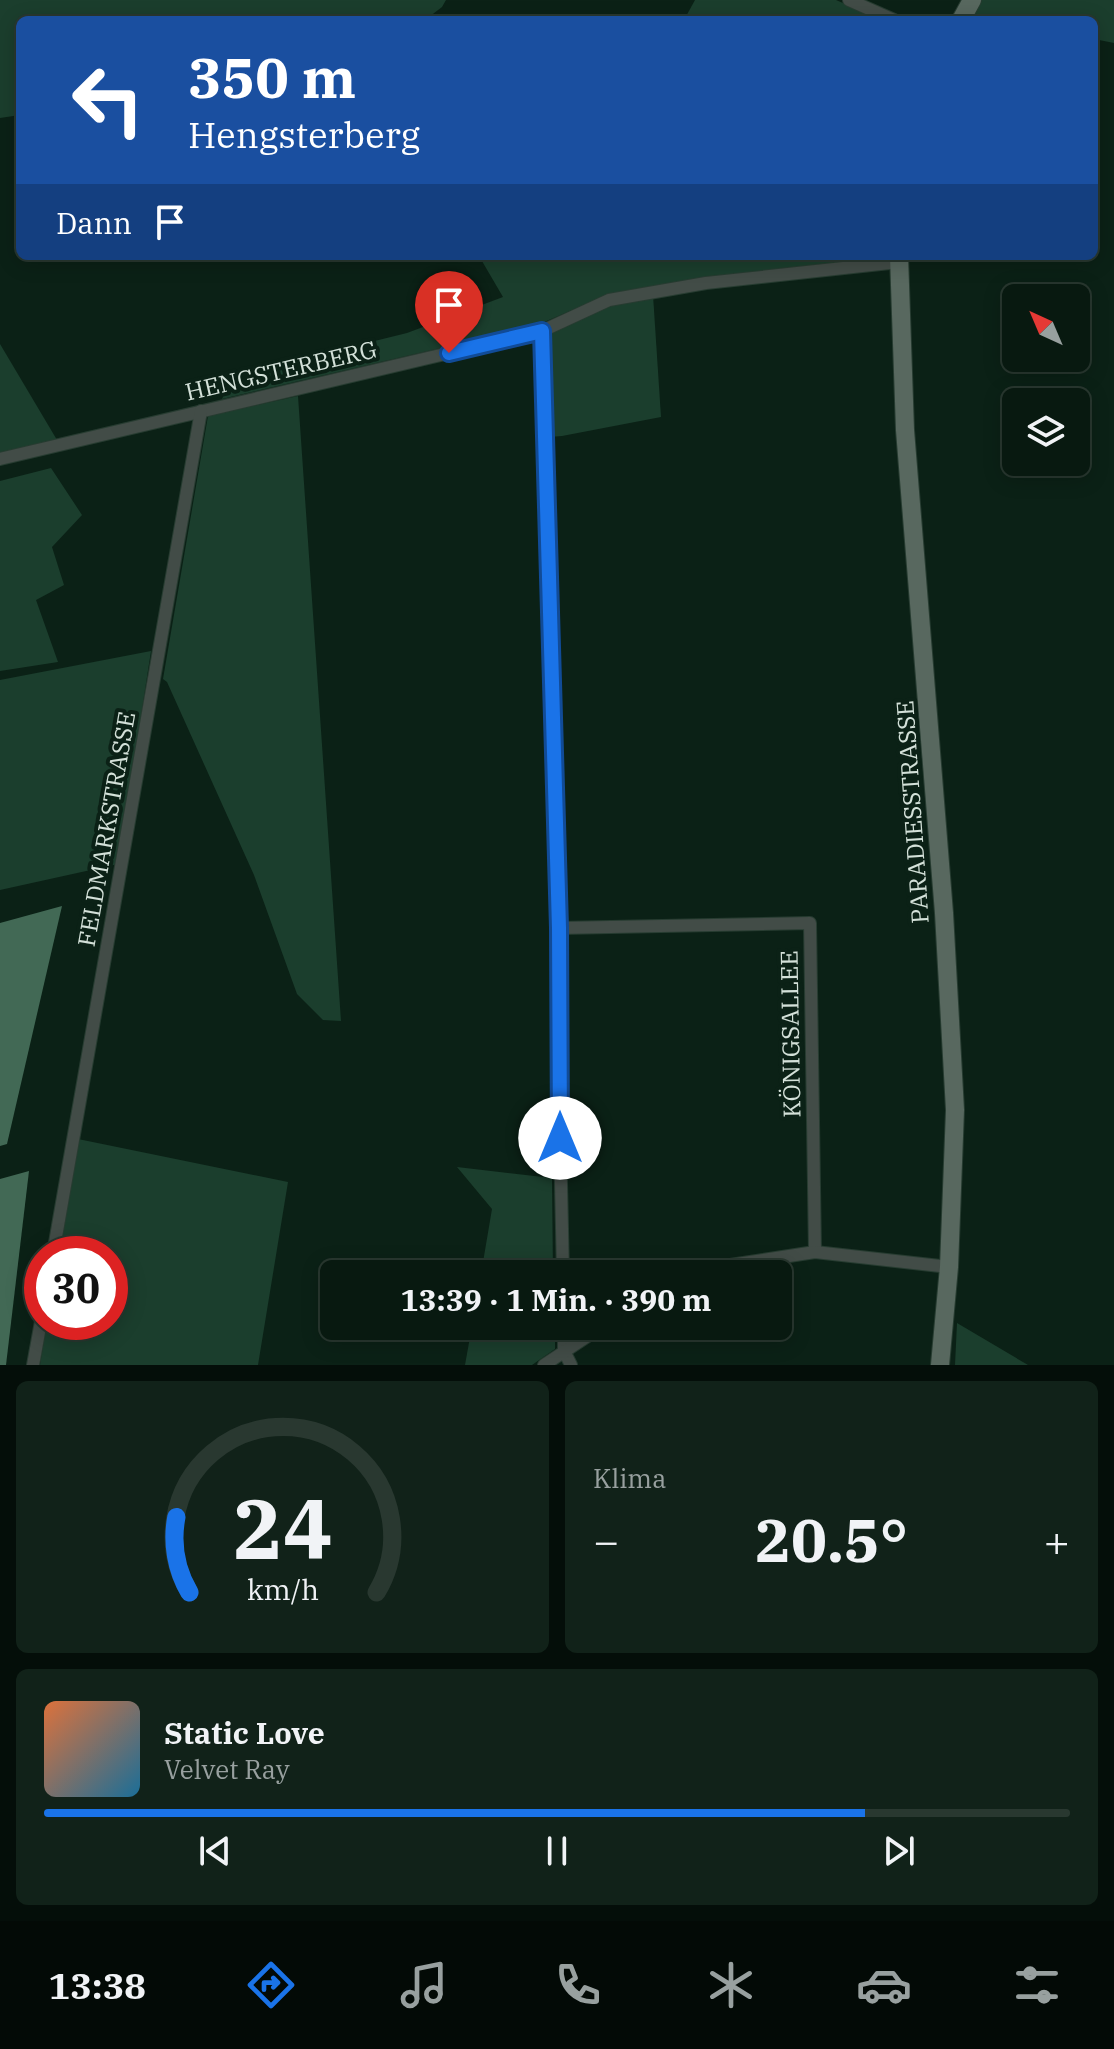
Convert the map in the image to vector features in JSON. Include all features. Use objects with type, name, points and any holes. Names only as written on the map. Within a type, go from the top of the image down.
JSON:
[{"type":"main road","name":"PARADIESSTRASSE","points":[[899,260],[905,430],[944,913],[955,1110],[949,1267],[940,1365]]},
{"type":"street","points":[[849,0],[885,16]]},
{"type":"street","name":"HENGSTERBERG","points":[[0,459],[542,331],[609,300],[706,283],[891,260]]},
{"type":"street","points":[[542,331],[559,928],[563,1260]]},
{"type":"street","name":"FELDMARKSTRASSE","points":[[56,1236],[201,411]]},
{"type":"street","name":"KÖNIGSALLEE","points":[[559,928],[810,923],[815,1252]]},
{"type":"street","points":[[763,1260],[815,1252],[949,1267]]},
{"type":"street","points":[[33,1365],[38,1340]]},
{"type":"street","points":[[564,1340],[564,1351],[571,1365]]},
{"type":"street","points":[[544,1365],[581,1340]]},
{"type":"shaded area","points":[[0,0],[446,0],[430,16],[16,16],[16,116],[0,118]]},
{"type":"shaded area","points":[[695,0],[836,0],[873,16],[686,16]]},
{"type":"shaded area","points":[[982,0],[1114,0],[1114,43],[1098,40],[1098,16],[975,14]]},
{"type":"shaded area","points":[[481,260],[858,260],[706,278],[607,295],[535,326],[222,399],[233,376],[407,333],[503,297]]},
{"type":"shaded area","points":[[653,295],[661,417],[549,437],[545,333],[609,302]]},
{"type":"shaded area","points":[[0,344],[57,440],[0,454]]},
{"type":"shaded area","points":[[298,396],[341,1021],[323,1020],[297,994],[254,875],[163,679],[208,416]]},
{"type":"shaded area","points":[[51,468],[82,515],[52,547],[64,585],[36,600],[58,662],[0,671],[0,481]]},
{"type":"shaded area","points":[[151,651],[118,864],[0,890],[0,680]]},
{"type":"shaded area","points":[[62,906],[7,1144],[0,1146],[0,923]]},
{"type":"shaded area","points":[[78,1139],[288,1182],[258,1365],[40,1365],[44,1340],[128,1340],[128,1236],[61,1236]]},
{"type":"shaded area","points":[[457,1167],[552,1178],[553,1260],[483,1260],[492,1209]]},
{"type":"shaded area","points":[[29,1171],[6,1365],[0,1365],[0,1179]]},
{"type":"shaded area","points":[[957,1323],[1028,1365],[955,1365]]},
{"type":"shaded area","points":[[469,1340],[555,1340],[555,1349],[532,1365],[465,1365]]},
{"type":"route","points":[[449,353],[542,331],[559,928],[560,1138]]}]
